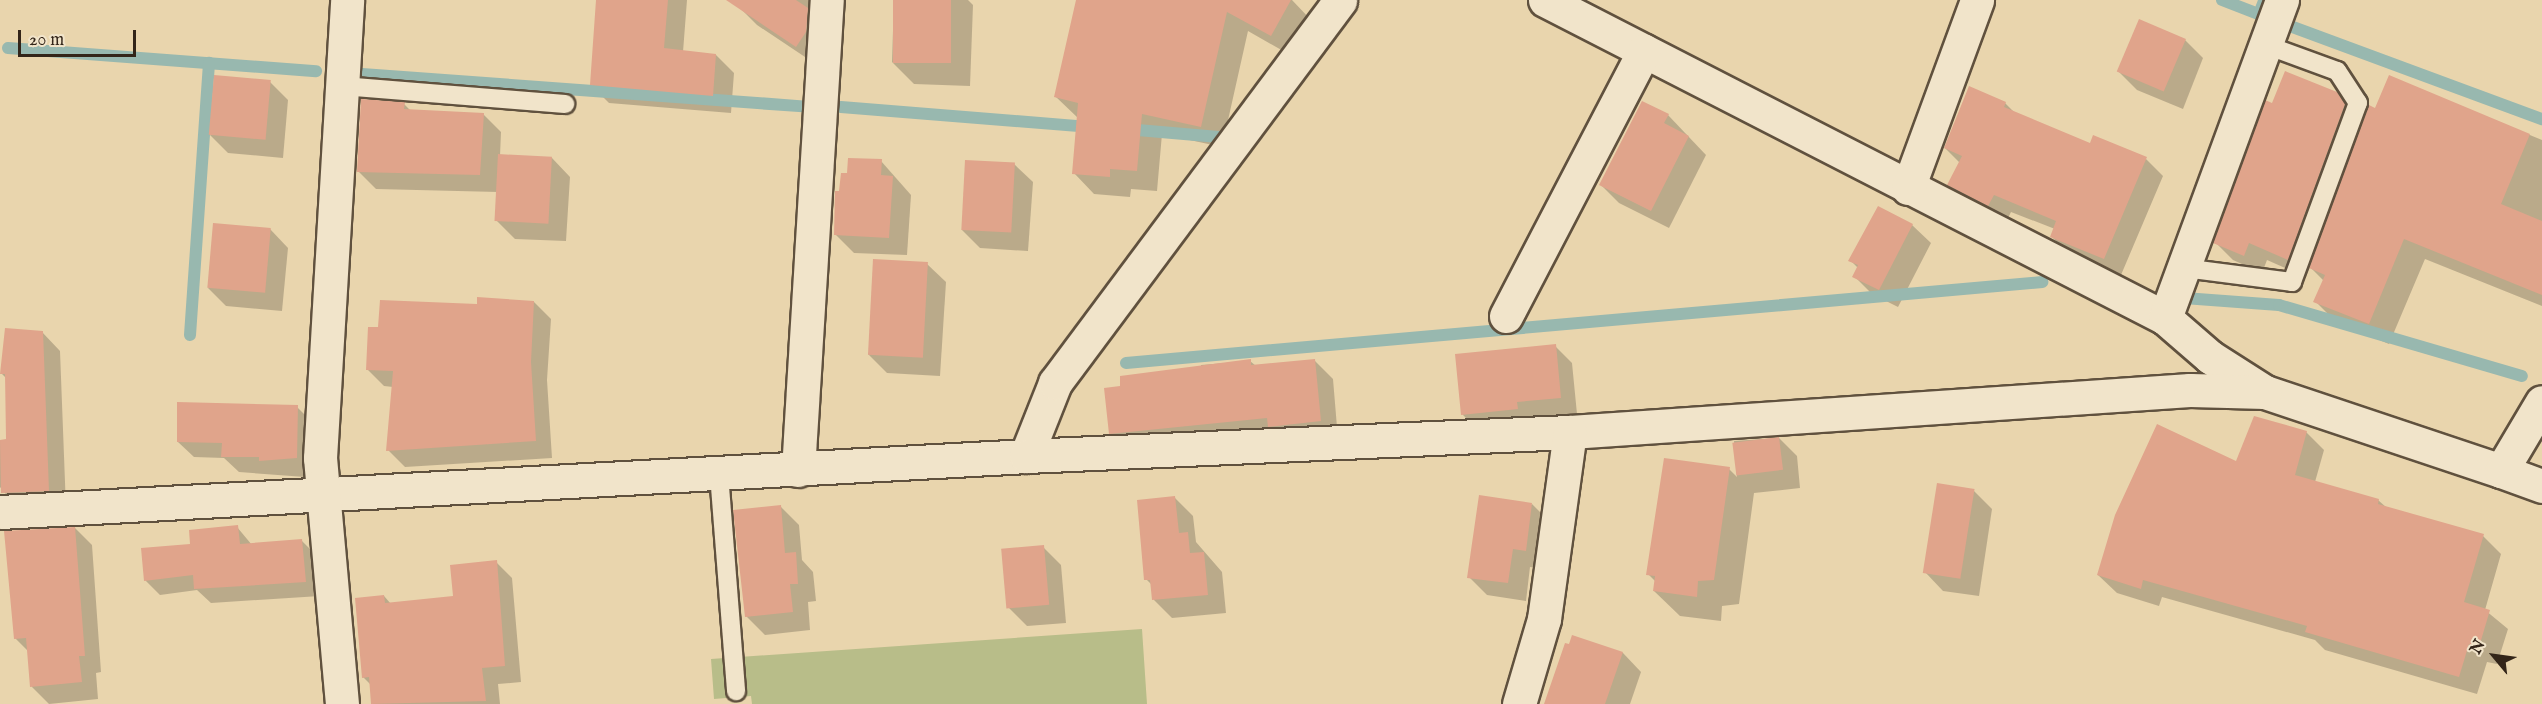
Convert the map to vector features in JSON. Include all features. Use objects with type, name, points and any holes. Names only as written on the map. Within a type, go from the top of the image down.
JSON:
[{"type":"street","points":[[342,704],[320,458],[347,0]]},
{"type":"street","points":[[798,470],[826,0]]},
{"type":"street","points":[[1026,456],[1055,383],[1340,0]]},
{"type":"street","points":[[1545,0],[1908,189],[2165,318],[2210,357],[2265,392],[2542,486]]},
{"type":"street","points":[[1908,189],[1977,0]]},
{"type":"street","points":[[2165,318],[2282,0]]},
{"type":"street","points":[[1506,316],[1644,51]]},
{"type":"street","points":[[0,512],[1026,456],[1570,432],[2190,390],[2265,392]]},
{"type":"street","points":[[2501,471],[2542,402]]},
{"type":"street","points":[[1519,704],[1544,619],[1570,432]]},
{"type":"lane","points":[[2184,268],[2292,282],[2358,103],[2337,71],[2266,45]]},
{"type":"lane","points":[[342,86],[565,104]]},
{"type":"lane","points":[[719,474],[736,691]]},
{"type":"green space","points":[[1142,629],[1147,704],[752,704],[751,696],[714,699],[711,659]]},
{"type":"building","points":[[596,0],[668,0],[664,48],[716,54],[713,96],[590,85]]},
{"type":"building","points":[[726,0],[796,0],[808,8],[806,32],[796,47]]},
{"type":"building","points":[[893,0],[951,0],[951,63],[893,63]]},
{"type":"building","points":[[1076,0],[1291,0],[1271,36],[1227,12],[1201,127],[1142,114],[1137,171],[1110,169],[1110,177],[1072,174],[1078,103],[1054,97]]},
{"type":"building","points":[[2139,19],[2186,39],[2164,91],[2117,71]]},
{"type":"building","points":[[2285,71],[2337,92],[2345,104],[2288,260],[2249,243],[2244,256],[2213,243],[2265,100],[2272,103]]},
{"type":"building","points":[[214,75],[271,80],[266,140],[209,135]]},
{"type":"building","points":[[2389,75],[2530,134],[2501,204],[2542,221],[2542,295],[2404,239],[2369,324],[2313,302],[2325,275],[2309,268],[2369,105],[2375,108]]},
{"type":"building","points":[[1969,86],[2006,102],[2004,107],[2090,143],[2093,135],[2147,157],[2104,259],[2050,237],[2056,221],[1994,195],[1988,206],[1947,185],[1962,156],[1944,148]]},
{"type":"building","points":[[361,99],[405,102],[404,109],[484,113],[480,175],[357,172]]},
{"type":"building","points":[[1642,101],[1669,114],[1664,123],[1689,136],[1651,211],[1599,185]]},
{"type":"building","points":[[498,154],[552,157],[548,224],[494,221]]},
{"type":"building","points":[[848,158],[882,159],[881,175],[893,176],[889,238],[834,235],[835,191],[839,191],[841,173],[847,173]]},
{"type":"building","points":[[965,160],[1015,163],[1011,233],[961,230]]},
{"type":"building","points":[[1878,206],[1913,224],[1879,290],[1852,277],[1858,265],[1848,261]]},
{"type":"building","points":[[213,223],[271,228],[265,293],[207,288]]},
{"type":"building","points":[[873,259],[928,262],[923,358],[868,355]]},
{"type":"building","points":[[477,297],[534,301],[531,362],[536,441],[386,451],[393,371],[366,370],[368,327],[378,327],[380,300],[477,304]]},
{"type":"building","points":[[5,328],[43,331],[49,491],[1,493],[0,440],[6,439],[5,374],[0,374]]},
{"type":"building","points":[[1556,344],[1561,398],[1517,402],[1518,409],[1461,415],[1455,354]]},
{"type":"building","points":[[1251,359],[1251,365],[1315,359],[1321,421],[1268,427],[1267,418],[1109,434],[1104,388],[1120,386],[1120,376]]},
{"type":"building","points":[[177,402],[298,405],[297,458],[259,461],[259,457],[221,457],[222,443],[177,442]]},
{"type":"building","points":[[2254,416],[2307,431],[2295,475],[2379,499],[2378,504],[2484,534],[2464,602],[2490,610],[2479,647],[2469,644],[2459,677],[2305,632],[2307,626],[2143,580],[2141,589],[2097,575],[2115,515],[2157,424],[2236,461]]},
{"type":"building","points":[[1779,437],[1783,470],[1736,475],[1732,443]]},
{"type":"building","points":[[1664,458],[1730,467],[1714,580],[1698,581],[1697,597],[1653,591],[1655,576],[1646,575]]},
{"type":"building","points":[[1937,483],[1975,489],[1960,579],[1923,573]]},
{"type":"building","points":[[1479,495],[1532,503],[1526,551],[1513,549],[1508,583],[1467,578]]},
{"type":"building","points":[[1175,496],[1179,533],[1188,532],[1190,553],[1204,552],[1208,595],[1152,600],[1150,580],[1144,580],[1137,500]]},
{"type":"building","points":[[781,505],[785,553],[796,552],[798,584],[790,584],[793,612],[745,617],[733,510]]},
{"type":"building","points":[[238,525],[240,544],[302,539],[306,582],[194,589],[193,575],[144,581],[141,548],[190,544],[189,530]]},
{"type":"building","points":[[75,527],[85,656],[79,656],[82,682],[30,687],[26,638],[14,639],[4,531]]},
{"type":"building","points":[[1044,545],[1049,605],[1006,609],[1001,549]]},
{"type":"building","points":[[497,560],[505,666],[482,668],[486,701],[371,704],[369,677],[362,678],[355,598],[384,595],[385,603],[453,596],[450,565]]},
{"type":"building","points":[[1572,635],[1623,652],[1605,704],[1544,704],[1565,643],[1569,644]]},
{"type":"waterway","points":[[2222,0],[2259,14],[2264,1]]},
{"type":"waterway","points":[[2290,26],[2542,119]]},
{"type":"waterway","points":[[8,48],[316,71]]},
{"type":"waterway","points":[[190,335],[209,63]]},
{"type":"waterway","points":[[362,74],[803,106]]},
{"type":"waterway","points":[[841,107],[1091,127]]},
{"type":"waterway","points":[[1126,129],[1219,137]]},
{"type":"waterway","points":[[1126,363],[2042,282]]},
{"type":"waterway","points":[[2184,298],[2279,305],[2522,376]]}]
